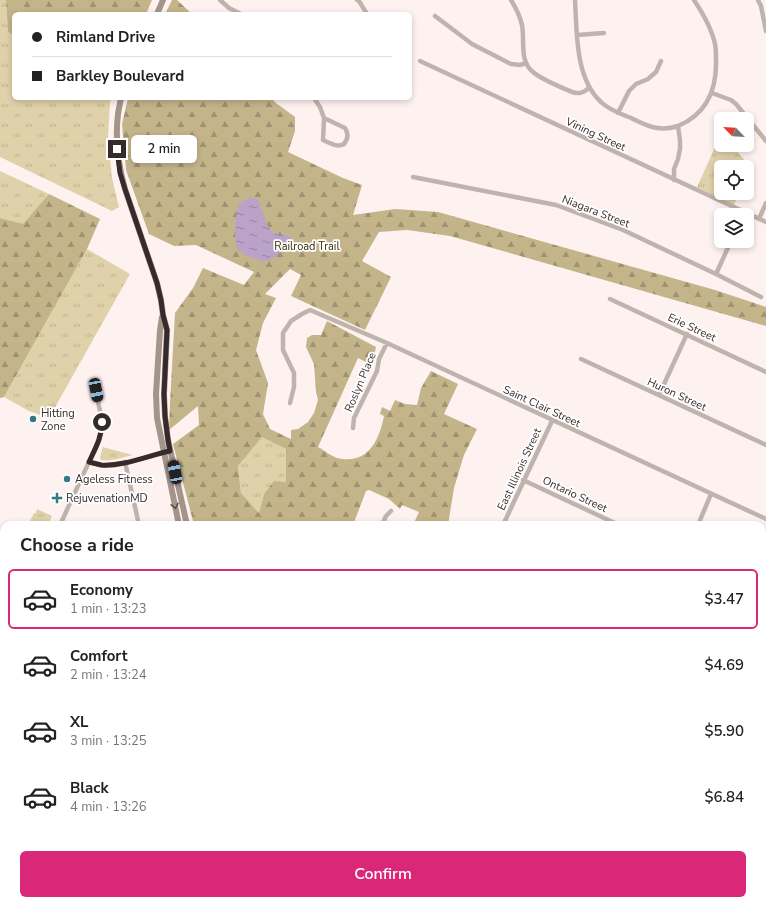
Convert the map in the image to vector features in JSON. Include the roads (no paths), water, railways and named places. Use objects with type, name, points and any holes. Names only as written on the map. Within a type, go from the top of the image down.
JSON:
[{"type":"main road","points":[[158,12],[163,0]]},
{"type":"main road","points":[[121,100],[117,125],[117,149],[120,173],[157,283],[163,315],[160,330],[156,394],[157,418],[186,521]]},
{"type":"main road","points":[[167,452],[178,521]]},
{"type":"street","points":[[220,0],[227,2],[236,12]]},
{"type":"street","points":[[357,0],[366,12]]},
{"type":"street","points":[[511,0],[519,15],[522,26],[524,53],[526,63],[530,70],[535,74],[572,92],[582,93],[588,87]]},
{"type":"street","points":[[575,0],[581,66],[588,87],[601,102],[609,108],[646,126],[656,128],[671,128],[692,119],[705,105],[715,84],[715,43],[702,13],[694,0]]},
{"type":"street","points":[[758,0],[764,5],[766,32]]},
{"type":"street","points":[[435,16],[472,44],[512,64],[520,65],[526,63]]},
{"type":"street","points":[[578,35],[604,33]]},
{"type":"street","name":"Vining Street","points":[[420,61],[732,208]]},
{"type":"street","points":[[618,113],[629,92],[636,84],[648,79],[656,72],[661,61]]},
{"type":"street","points":[[712,93],[731,100],[736,104],[766,141]]},
{"type":"street","points":[[315,100],[324,118],[323,140],[335,146],[344,144],[348,137],[345,128],[324,118]]},
{"type":"street","points":[[674,180],[674,169],[680,149],[678,126]]},
{"type":"street","name":"Niagara Street","points":[[413,177],[556,205],[623,230],[761,297]]},
{"type":"street","points":[[759,219],[766,203]]},
{"type":"street","name":"Vining Street","points":[[754,217],[766,222]]},
{"type":"street","points":[[716,274],[728,248]]},
{"type":"street","name":"Erie Street","points":[[610,299],[766,372]]},
{"type":"street","name":"Saint Clair Street","points":[[290,403],[294,387],[294,373],[284,350],[283,334],[291,321],[310,310],[387,343],[766,520]]},
{"type":"street","points":[[659,395],[687,334]]},
{"type":"street","name":"Roslyn Place","points":[[353,428],[354,418],[377,371],[379,359],[387,343]]},
{"type":"street","name":"Huron Street","points":[[581,359],[766,445]]},
{"type":"street","points":[[62,521],[102,431],[96,383]]},
{"type":"street","name":"East Illinois Street","points":[[505,521],[552,420]]},
{"type":"street","points":[[89,462],[108,465],[167,452]]},
{"type":"street","points":[[125,462],[138,521]]},
{"type":"street","name":"Ontario Street","points":[[523,480],[610,521]]},
{"type":"street","points":[[700,521],[711,494]]},
{"type":"street","points":[[384,521],[391,511]]},
{"type":"water","points":[[251,198],[258,201],[268,226],[274,233],[286,235],[291,238],[291,241],[276,256],[269,260],[261,261],[248,256],[240,251],[236,245],[235,227],[239,205],[241,202]]},
{"type":"place","name":"Hitting Zone","points":[[33,419]]},
{"type":"place","name":"Ageless Fitness","points":[[67,479]]},
{"type":"place","name":"RejuvenationMD","points":[[57,498]]},
{"type":"park label","name":"Railroad Trail","points":[[307,246]]}]
